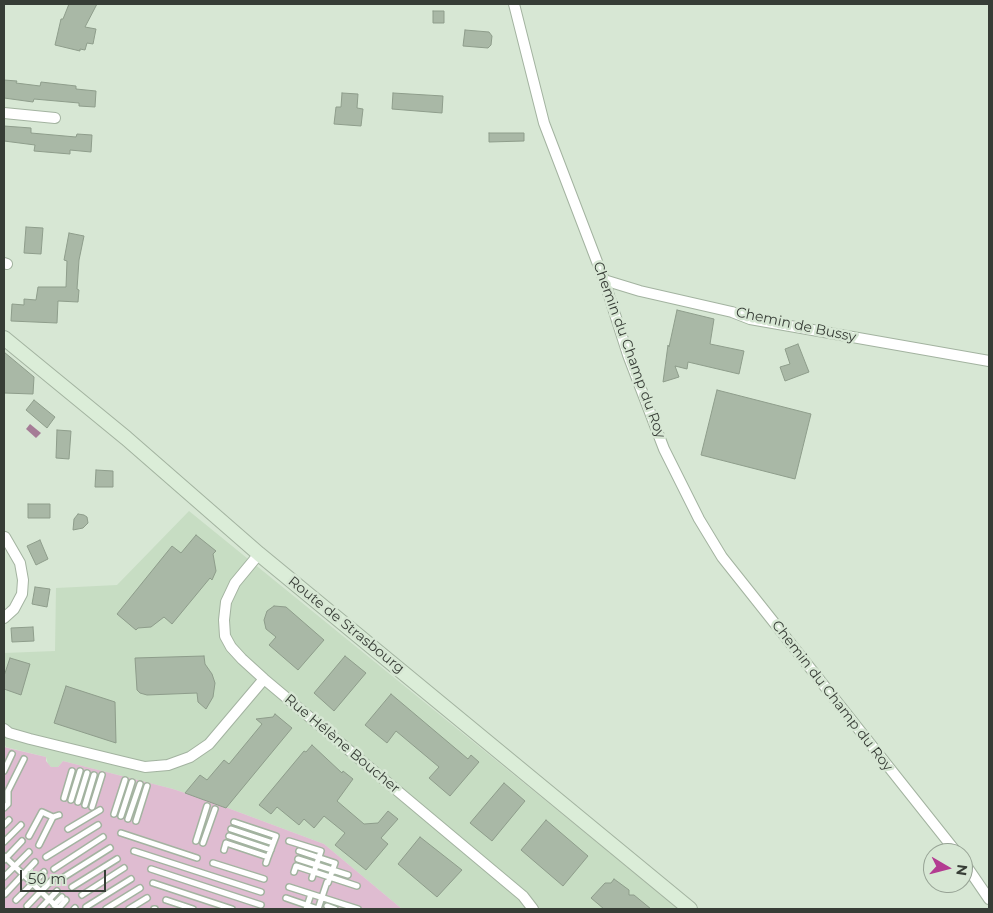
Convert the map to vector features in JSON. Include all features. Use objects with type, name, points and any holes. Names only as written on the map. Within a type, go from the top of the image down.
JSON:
[{"type":"main road","name":"Route de Strasbourg","points":[[4,338],[126,438],[259,554],[690,909]]},
{"type":"street","name":"Chemin du Champ du Roy","points":[[514,4],[544,123],[604,280],[628,355],[664,449],[699,520],[718,550],[750,592],[949,843]]},
{"type":"street","points":[[4,113],[55,118]]},
{"type":"street","name":"Chemin de Bussy","points":[[604,280],[640,291],[732,312],[750,319],[989,361]]},
{"type":"street","points":[[4,618],[14,609],[22,594],[23,580],[20,563],[5,537]]},
{"type":"street","name":"Rue Hélène Boucher","points":[[259,554],[235,582],[226,602],[225,636],[230,647],[264,679],[524,896],[533,909]]},
{"type":"street","points":[[4,729],[9,733],[30,739],[145,767],[168,765],[190,757],[209,744],[264,679]]},
{"type":"street","points":[[973,876],[989,899]]},
{"type":"lane","points":[[4,771],[12,754]]},
{"type":"lane","points":[[4,808],[8,804],[6,791],[24,759]]},
{"type":"lane","points":[[64,798],[72,771]]},
{"type":"lane","points":[[71,800],[80,771]]},
{"type":"lane","points":[[78,802],[87,773]]},
{"type":"lane","points":[[85,804],[94,775]]},
{"type":"lane","points":[[92,807],[102,775]]},
{"type":"lane","points":[[114,814],[125,780]]},
{"type":"lane","points":[[121,816],[132,782]]},
{"type":"lane","points":[[128,819],[140,784]]},
{"type":"lane","points":[[136,821],[147,786]]},
{"type":"lane","points":[[196,841],[207,806]]},
{"type":"lane","points":[[203,843],[215,808]]},
{"type":"lane","points":[[68,829],[100,810]]},
{"type":"lane","points":[[29,836],[42,812],[53,817],[59,815]]},
{"type":"lane","points":[[39,845],[53,817]]},
{"type":"lane","points":[[4,825],[9,820]]},
{"type":"lane","points":[[234,822],[276,836],[266,864]]},
{"type":"lane","points":[[4,842],[21,825]]},
{"type":"lane","points":[[46,857],[98,825]]},
{"type":"lane","points":[[231,829],[273,843]]},
{"type":"lane","points":[[245,857],[255,829]]},
{"type":"lane","points":[[121,833],[197,858]]},
{"type":"lane","points":[[229,836],[271,850]]},
{"type":"lane","points":[[54,869],[103,837]]},
{"type":"lane","points":[[289,840],[321,851],[313,875]]},
{"type":"lane","points":[[22,841],[4,858],[57,907],[64,898]]},
{"type":"lane","points":[[224,850],[226,843],[268,857]]},
{"type":"lane","points":[[64,876],[110,848]]},
{"type":"lane","points":[[134,851],[261,892]]},
{"type":"lane","points":[[4,877],[29,852]]},
{"type":"lane","points":[[286,898],[307,907],[318,909],[335,863],[299,852]]},
{"type":"lane","points":[[72,887],[117,859]]},
{"type":"lane","points":[[298,859],[348,875]]},
{"type":"lane","points":[[5,894],[35,862]]},
{"type":"lane","points":[[213,863],[264,879]]},
{"type":"lane","points":[[294,872],[296,866],[328,881],[357,886]]},
{"type":"lane","points":[[82,895],[124,868]]},
{"type":"lane","points":[[151,870],[261,905]]},
{"type":"lane","points":[[16,900],[44,872]]},
{"type":"lane","points":[[86,907],[131,879]]},
{"type":"lane","points":[[27,906],[52,880]]},
{"type":"lane","points":[[153,883],[232,909]]},
{"type":"lane","points":[[289,887],[357,909]]},
{"type":"lane","points":[[106,909],[140,888]]},
{"type":"lane","points":[[40,909],[57,891]]},
{"type":"lane","points":[[307,907],[311,894]]},
{"type":"lane","points":[[129,909],[147,898]]},
{"type":"lane","points":[[166,900],[193,909]]},
{"type":"lane","points":[[326,906],[335,909]]},
{"type":"shaded area","points":[[30,424],[41,433],[36,438],[26,429]]},
{"type":"shaded area","points":[[189,511],[679,909],[402,909],[324,844],[173,789],[63,761],[58,767],[51,767],[46,757],[6,747],[4,743],[4,653],[55,651],[56,588],[117,585]]},
{"type":"shaded area","points":[[4,747],[46,757],[46,761],[51,767],[58,767],[63,761],[173,789],[324,844],[402,909],[4,909]]},
{"type":"building","points":[[69,4],[97,4],[85,27],[96,29],[93,44],[87,43],[85,50],[80,49],[80,51],[55,45],[61,19],[63,19]]},
{"type":"building","points":[[433,11],[444,11],[444,23],[433,23]]},
{"type":"building","points":[[465,30],[489,32],[492,36],[491,45],[488,48],[463,46]]},
{"type":"building","points":[[4,80],[40,86],[41,82],[76,86],[76,89],[96,91],[95,107],[79,106],[79,103],[34,99],[33,102],[4,98]]},
{"type":"building","points":[[342,93],[358,94],[357,108],[363,109],[361,126],[334,124],[336,107],[341,107]]},
{"type":"building","points":[[393,93],[443,96],[442,113],[392,109]]},
{"type":"building","points":[[4,126],[31,128],[31,133],[76,137],[77,134],[92,135],[91,152],[70,150],[70,154],[34,151],[35,145],[4,141]]},
{"type":"building","points":[[489,133],[524,133],[524,141],[489,142]]},
{"type":"building","points":[[26,227],[43,228],[41,254],[24,253]]},
{"type":"building","points":[[69,233],[84,236],[79,260],[78,302],[58,301],[57,323],[11,321],[12,304],[24,305],[24,299],[36,300],[38,287],[66,287],[67,261],[64,260]]},
{"type":"building","points":[[677,310],[714,319],[710,344],[744,351],[739,374],[688,362],[687,369],[675,366],[679,377],[663,382],[668,345],[669,347]]},
{"type":"building","points":[[798,344],[809,372],[785,381],[780,367],[790,364],[785,349]]},
{"type":"building","points":[[4,352],[34,377],[33,394],[4,393]]},
{"type":"building","points":[[717,390],[811,414],[795,479],[701,455]]},
{"type":"building","points":[[34,400],[55,417],[47,428],[26,410]]},
{"type":"building","points":[[57,430],[71,431],[69,459],[56,458]]},
{"type":"building","points":[[96,470],[113,471],[113,487],[95,487]]},
{"type":"building","points":[[28,504],[50,504],[50,518],[28,518]]},
{"type":"building","points":[[78,514],[87,517],[88,523],[83,528],[73,530],[74,519]]},
{"type":"building","points":[[196,535],[216,551],[213,554],[216,571],[212,580],[210,578],[172,624],[164,617],[151,627],[138,628],[136,630],[117,614],[172,546],[181,553]]},
{"type":"building","points":[[40,540],[48,559],[36,565],[27,546]]},
{"type":"building","points":[[35,587],[50,589],[47,607],[32,604]]},
{"type":"building","points":[[274,606],[286,607],[324,640],[298,670],[269,645],[276,637],[266,629],[264,620],[267,611]]},
{"type":"building","points":[[33,627],[34,641],[12,642],[11,628]]},
{"type":"building","points":[[204,656],[205,664],[212,674],[215,683],[213,697],[206,709],[198,702],[197,693],[147,695],[137,690],[135,658]]},
{"type":"building","points":[[345,656],[366,673],[334,711],[314,693]]},
{"type":"building","points":[[10,658],[30,664],[21,695],[4,689],[4,676]]},
{"type":"building","points":[[66,686],[115,702],[116,743],[54,723]]},
{"type":"building","points":[[391,694],[468,759],[471,755],[479,762],[450,796],[429,778],[439,767],[396,731],[387,743],[365,725]]},
{"type":"building","points":[[275,714],[292,728],[226,808],[185,793],[200,775],[207,780],[224,760],[229,764],[262,724],[256,719],[273,717]]},
{"type":"building","points":[[312,745],[342,773],[343,771],[353,779],[337,801],[364,824],[378,823],[388,811],[398,819],[381,838],[388,844],[366,870],[335,845],[345,833],[324,816],[314,828],[304,819],[299,825],[277,807],[271,814],[259,805],[304,751],[306,752]]},
{"type":"building","points":[[504,783],[525,801],[492,841],[470,823]]},
{"type":"building","points":[[546,820],[588,856],[563,886],[521,850]]},
{"type":"building","points":[[420,837],[462,870],[437,897],[398,864]]},
{"type":"building","points":[[614,879],[629,890],[629,895],[634,895],[651,909],[604,909],[591,898],[605,883],[611,883]]}]
